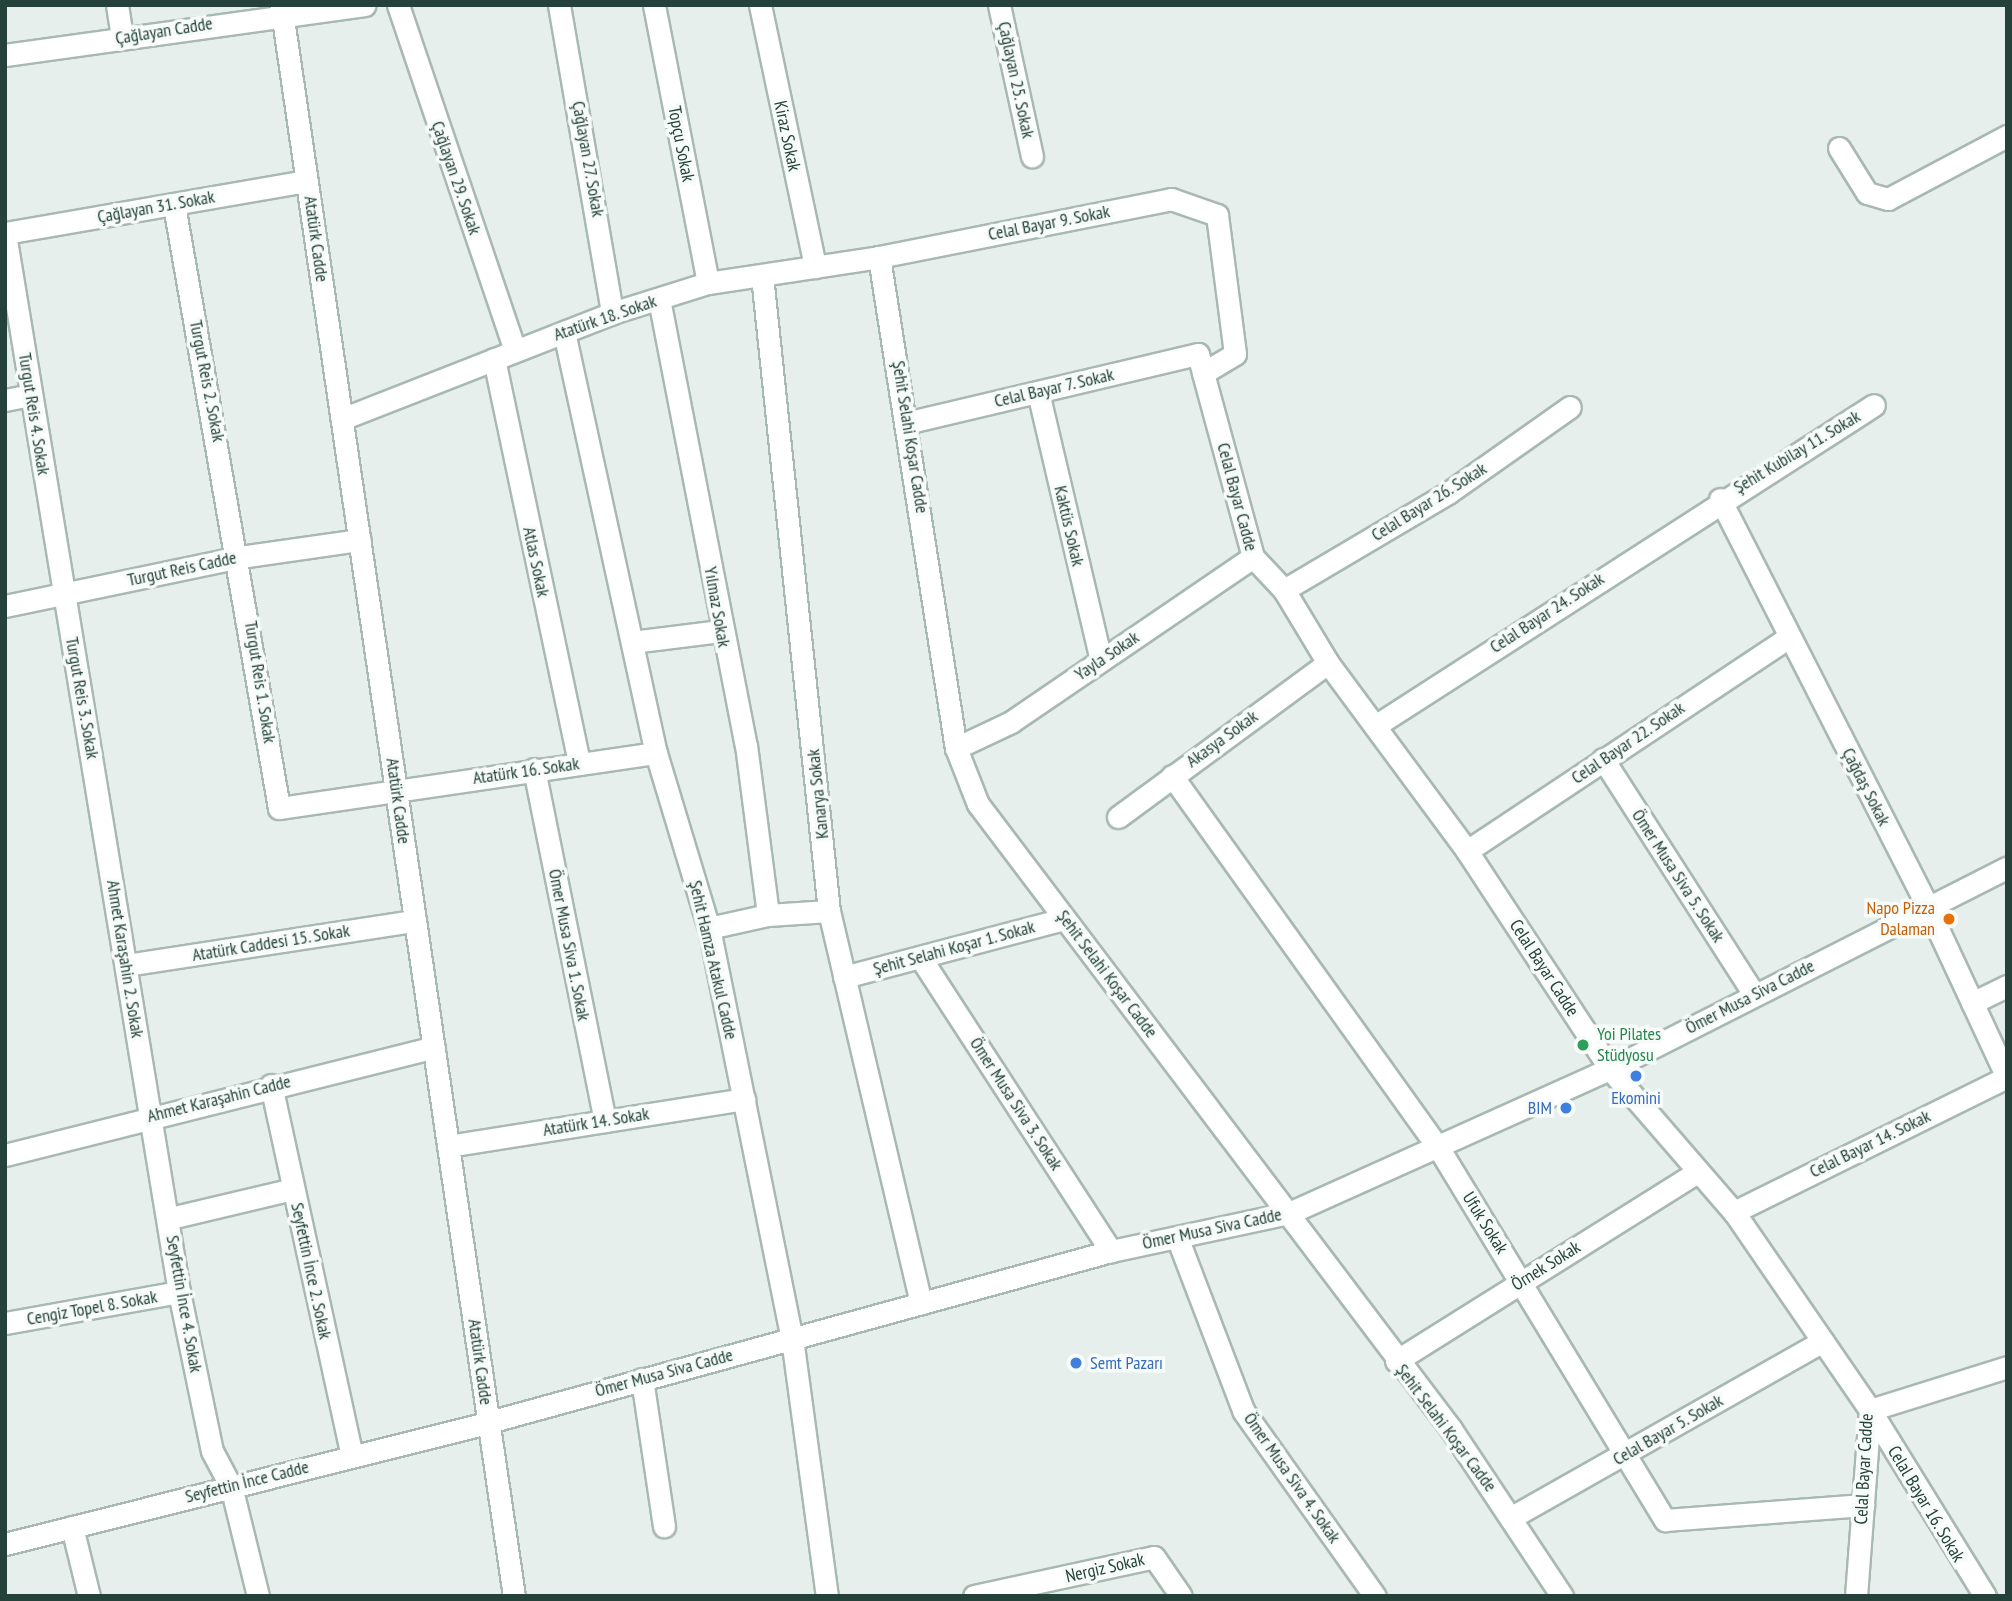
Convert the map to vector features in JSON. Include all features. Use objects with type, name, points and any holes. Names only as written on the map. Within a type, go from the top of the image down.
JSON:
[{"type":"street","points":[[117,5],[122,37]]},
{"type":"street","name":"Çağlayan Cadde","points":[[5,55],[282,9],[365,5]]},
{"type":"street","name":"Çağlayan 29. Sokak","points":[[398,5],[515,351]]},
{"type":"street","name":"Çağlayan 27. Sokak","points":[[559,5],[612,313]]},
{"type":"street","name":"Topçu Sokak","points":[[654,5],[708,283]]},
{"type":"street","name":"Kiraz Sokak","points":[[760,5],[815,267]]},
{"type":"street","name":"Çağlayan 25. Sokak","points":[[999,5],[1032,156]]},
{"type":"street","name":"Atatürk Cadde","points":[[282,9],[513,1596]]},
{"type":"street","points":[[1839,148],[1875,199],[1900,196],[2007,136]]},
{"type":"street","name":"Çağlayan 31. Sokak","points":[[5,233],[307,181]]},
{"type":"street","name":"Celal Bayar 9. Sokak","points":[[879,257],[1171,199],[1217,215],[1236,355],[1201,364]]},
{"type":"street","name":"Turgut Reis 2. Sokak","points":[[174,205],[240,557]]},
{"type":"street","name":"Turgut Reis 4. Sokak","points":[[5,233],[64,594]]},
{"type":"street","name":"Atatürk 18. Sokak","points":[[342,419],[612,313],[708,283],[879,257]]},
{"type":"street","name":"Şehit Selahi Koşar Cadde","points":[[879,257],[909,422],[956,748],[978,804],[1289,1213],[1512,1517],[1562,1596]]},
{"type":"street","name":"Kanarya Sokak","points":[[762,276],[829,911],[921,1303]]},
{"type":"street","name":"Yılmaz Sokak","points":[[659,299],[720,631],[746,745],[768,915]]},
{"type":"street","name":"Şehit Hamza Atakul Cadde","points":[[564,332],[656,753],[709,928],[792,1338],[827,1596]]},
{"type":"street","name":"Atlas Sokak","points":[[494,359],[579,764]]},
{"type":"street","name":"Celal Bayar 7. Sokak","points":[[909,422],[1038,392],[1201,364]]},
{"type":"street","name":"Celal Bayar Cadde","points":[[1201,364],[1252,557],[1284,590],[1328,663],[1467,851],[1610,1069],[1734,1212],[1870,1410],[1856,1596]]},
{"type":"street","name":"Kaktüs Sokak","points":[[1038,392],[1101,660]]},
{"type":"street","points":[[5,400],[31,395]]},
{"type":"street","name":"Şehit Kubilay 11. Sokak","points":[[1720,499],[1874,405]]},
{"type":"street","name":"Celal Bayar 26. Sokak","points":[[1284,590],[1448,493],[1570,407]]},
{"type":"street","name":"Çağdaş Sokak","points":[[1720,499],[1929,910],[2007,1077]]},
{"type":"street","name":"Celal Bayar 24. Sokak","points":[[1375,726],[1720,499]]},
{"type":"street","name":"Turgut Reis Cadde","points":[[5,606],[240,557],[360,540]]},
{"type":"street","name":"Turgut Reis 1. Sokak","points":[[240,557],[279,808]]},
{"type":"street","name":"Yayla Sokak","points":[[956,748],[1011,722],[1252,557]]},
{"type":"street","name":"Turgut Reis 3. Sokak","points":[[64,594],[100,801]]},
{"type":"street","points":[[632,642],[720,631]]},
{"type":"street","name":"Celal Bayar 22. Sokak","points":[[1467,851],[1789,637]]},
{"type":"street","name":"Akasya Sokak","points":[[1118,817],[1328,663]]},
{"type":"street","name":"Atatürk 16. Sokak","points":[[279,808],[397,794],[534,769],[656,753]]},
{"type":"street","name":"Ömer Musa Siva 5. Sokak","points":[[1603,760],[1753,993]]},
{"type":"street","name":"Ömer Musa Siva 1. Sokak","points":[[534,769],[605,1121]]},
{"type":"street","name":"Ufuk Sokak","points":[[1172,776],[1438,1147],[1665,1520],[1863,1505]]},
{"type":"street","name":"Ahmet Karaşahin 2. Sokak","points":[[100,801],[150,1116]]},
{"type":"street","name":"Ömer Musa Siva Cadde","points":[[489,1422],[1111,1251],[1289,1213],[1610,1069],[1753,993],[1929,910],[2007,868]]},
{"type":"street","points":[[709,928],[768,915],[829,911]]},
{"type":"street","name":"Şehit Selahi Koşar 1. Sokak","points":[[844,977],[1064,919]]},
{"type":"street","name":"Atatürk Caddesi 15. Sokak","points":[[126,965],[415,920]]},
{"type":"street","name":"Ömer Musa Siva 3. Sokak","points":[[920,957],[1111,1251]]},
{"type":"street","points":[[1972,1003],[2007,985]]},
{"type":"street","name":"Ahmet Karaşahin Cadde","points":[[5,1154],[271,1085],[434,1047]]},
{"type":"street","name":"Celal Bayar 14. Sokak","points":[[1734,1212],[2007,1077]]},
{"type":"street","name":"Seyfettin İnce 2. Sokak","points":[[271,1085],[352,1456]]},
{"type":"street","name":"Atatürk 14. Sokak","points":[[448,1146],[744,1099]]},
{"type":"street","name":"Seyfettin İnce 4. Sokak","points":[[150,1116],[170,1218],[179,1292],[212,1451],[231,1486],[258,1596]]},
{"type":"street","name":"Örnek Sokak","points":[[1396,1361],[1697,1172]]},
{"type":"street","points":[[170,1218],[293,1189]]},
{"type":"street","name":"Ömer Musa Siva 4. Sokak","points":[[1177,1237],[1244,1412],[1375,1596]]},
{"type":"street","name":"Cengiz Topel 8. Sokak","points":[[5,1324],[179,1292]]},
{"type":"street","name":"Celal Bayar 5. Sokak","points":[[1512,1517],[1823,1341]]},
{"type":"street","points":[[1870,1410],[2007,1367]]},
{"type":"street","points":[[642,1380],[664,1526]]},
{"type":"street","name":"Celal Bayar 16. Sokak","points":[[1870,1410],[1985,1596]]},
{"type":"street","name":"Seyfettin İnce Cadde","points":[[5,1544],[489,1422]]},
{"type":"street","points":[[72,1527],[89,1596]]},
{"type":"street","name":"Nergiz Sokak","points":[[974,1596],[1154,1557],[1181,1596]]},
{"type":"place","name":"Napo Pizza Dalaman","points":[[1949,919]]},
{"type":"place","name":"Yoi Pilates Stüdyosu","points":[[1583,1045]]},
{"type":"place","name":"Ekomini","points":[[1636,1076]]},
{"type":"place","name":"BIM","points":[[1566,1108]]},
{"type":"place","name":"Semt Pazarı","points":[[1076,1363]]}]
